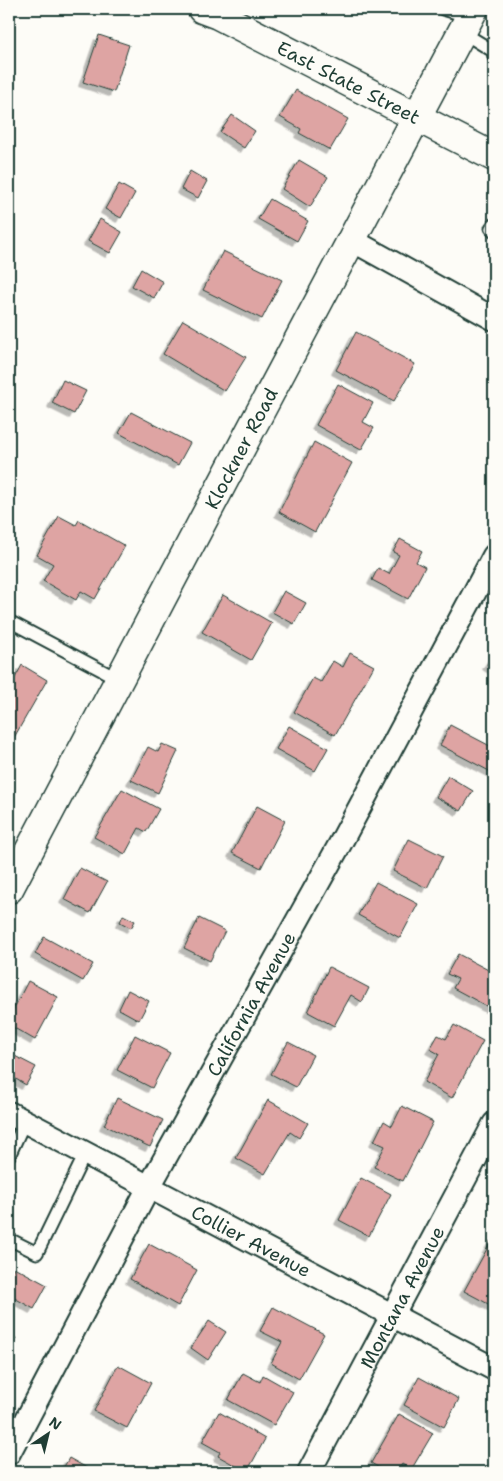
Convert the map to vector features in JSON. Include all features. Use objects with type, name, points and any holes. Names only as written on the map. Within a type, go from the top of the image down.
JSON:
[{"type":"main road","name":"East State Street","points":[[202,9],[218,15],[380,100],[493,152]]},
{"type":"main road","name":"Klockner Road","points":[[9,889],[350,239],[469,19]]},
{"type":"street","points":[[350,239],[494,319]]},
{"type":"street","name":"California Avenue","points":[[9,1453],[149,1187],[340,844],[494,556]]},
{"type":"street","name":"Collier Avenue","points":[[17,1117],[494,1369]]},
{"type":"street","name":"Montana Avenue","points":[[309,1472],[391,1314],[494,1124]]},
{"type":"lane","points":[[443,9],[469,19],[494,53]]},
{"type":"lane","points":[[494,224],[491,228],[494,230]]},
{"type":"lane","points":[[9,621],[120,680]]},
{"type":"lane","points":[[9,1156],[17,1117]]},
{"type":"lane","points":[[9,1239],[37,1252],[86,1154]]},
{"type":"building","points":[[99,35],[129,45],[114,92],[83,82]]},
{"type":"building","points":[[296,90],[348,119],[330,150],[299,133],[301,129],[280,117]]},
{"type":"building","points":[[232,115],[255,131],[244,148],[220,132]]},
{"type":"building","points":[[299,160],[328,177],[310,207],[282,189]]},
{"type":"building","points":[[190,171],[207,181],[198,198],[181,189]]},
{"type":"building","points":[[119,184],[135,193],[121,218],[105,209]]},
{"type":"building","points":[[270,199],[308,221],[297,241],[258,219]]},
{"type":"building","points":[[100,219],[122,232],[110,253],[88,241]]},
{"type":"building","points":[[223,251],[282,280],[262,319],[203,290]]},
{"type":"building","points":[[141,269],[163,282],[154,298],[132,286]]},
{"type":"building","points":[[183,320],[246,357],[225,391],[163,354]]},
{"type":"building","points":[[356,332],[415,364],[394,401],[336,370]]},
{"type":"building","points":[[63,380],[86,391],[74,414],[52,403]]},
{"type":"building","points":[[338,384],[373,403],[363,422],[374,428],[361,450],[316,425]]},
{"type":"building","points":[[131,412],[190,443],[178,465],[119,433]]},
{"type":"building","points":[[314,442],[352,463],[315,532],[279,512]]},
{"type":"building","points":[[59,516],[76,525],[79,520],[125,546],[95,599],[81,591],[76,600],[43,581],[53,564],[37,555]]},
{"type":"building","points":[[400,539],[422,551],[416,562],[425,567],[408,599],[372,580],[378,568],[389,574],[399,555],[393,552]]},
{"type":"building","points":[[284,591],[306,603],[294,624],[272,612]]},
{"type":"building","points":[[223,595],[272,623],[251,660],[202,632]]},
{"type":"building","points":[[350,653],[374,666],[335,735],[294,712],[313,678],[321,682],[333,661],[343,667]]},
{"type":"building","points":[[494,654],[494,670],[487,665]]},
{"type":"building","points":[[22,665],[47,680],[12,741],[9,740],[9,689]]},
{"type":"building","points":[[450,725],[494,748],[493,773],[440,745]]},
{"type":"building","points":[[289,726],[328,748],[315,771],[276,749]]},
{"type":"building","points":[[162,744],[178,751],[158,793],[131,780],[148,747],[158,752]]},
{"type":"building","points":[[448,776],[473,791],[461,811],[436,797]]},
{"type":"building","points":[[122,789],[159,809],[146,832],[139,828],[125,854],[94,837]]},
{"type":"building","points":[[257,806],[285,821],[261,868],[232,853]]},
{"type":"building","points":[[409,839],[443,856],[427,888],[393,871]]},
{"type":"building","points":[[80,868],[107,882],[90,913],[64,899]]},
{"type":"building","points":[[376,882],[418,904],[400,938],[358,915]]},
{"type":"building","points":[[123,915],[135,921],[131,928],[120,922]]},
{"type":"building","points":[[199,918],[225,931],[210,961],[184,948]]},
{"type":"building","points":[[44,937],[93,964],[83,981],[35,954]]},
{"type":"building","points":[[458,954],[494,973],[494,1000],[490,1008],[453,988],[458,979],[447,974]]},
{"type":"building","points":[[329,967],[369,988],[362,1002],[351,995],[334,1026],[308,1012]]},
{"type":"building","points":[[28,981],[58,997],[35,1040],[9,1025],[9,1018]]},
{"type":"building","points":[[128,990],[149,1001],[139,1020],[119,1009]]},
{"type":"building","points":[[454,1025],[483,1041],[452,1098],[424,1082],[439,1054],[430,1049],[438,1035],[446,1039]]},
{"type":"building","points":[[135,1035],[170,1053],[152,1088],[117,1070]]},
{"type":"building","points":[[288,1042],[313,1055],[296,1087],[271,1074]]},
{"type":"building","points":[[9,1053],[36,1067],[26,1085],[9,1075]]},
{"type":"building","points":[[117,1098],[163,1120],[150,1147],[104,1125]]},
{"type":"building","points":[[268,1100],[308,1123],[299,1138],[290,1132],[265,1174],[236,1158]]},
{"type":"building","points":[[402,1106],[433,1122],[403,1181],[374,1167],[385,1146],[374,1141],[384,1121],[392,1126]]},
{"type":"building","points":[[361,1178],[391,1194],[369,1236],[339,1220]]},
{"type":"building","points":[[494,1236],[494,1307],[464,1291]]},
{"type":"building","points":[[149,1244],[197,1270],[178,1306],[130,1279]]},
{"type":"building","points":[[14,1267],[47,1285],[34,1309],[9,1295],[9,1278]]},
{"type":"building","points":[[273,1307],[324,1334],[299,1379],[271,1363],[282,1342],[260,1331]]},
{"type":"building","points":[[209,1321],[226,1332],[208,1360],[191,1348]]},
{"type":"building","points":[[9,1335],[16,1338],[9,1351]]},
{"type":"building","points":[[118,1365],[151,1383],[127,1428],[94,1411]]},
{"type":"building","points":[[243,1373],[260,1382],[263,1375],[293,1392],[274,1425],[228,1400]]},
{"type":"building","points":[[419,1377],[459,1399],[444,1427],[404,1405]]},
{"type":"building","points":[[219,1412],[265,1439],[247,1472],[218,1456],[220,1452],[202,1442]]},
{"type":"building","points":[[399,1414],[433,1433],[411,1470],[402,1464],[397,1472],[386,1472],[371,1463]]},
{"type":"building","points":[[69,1458],[94,1472],[61,1472]]}]
